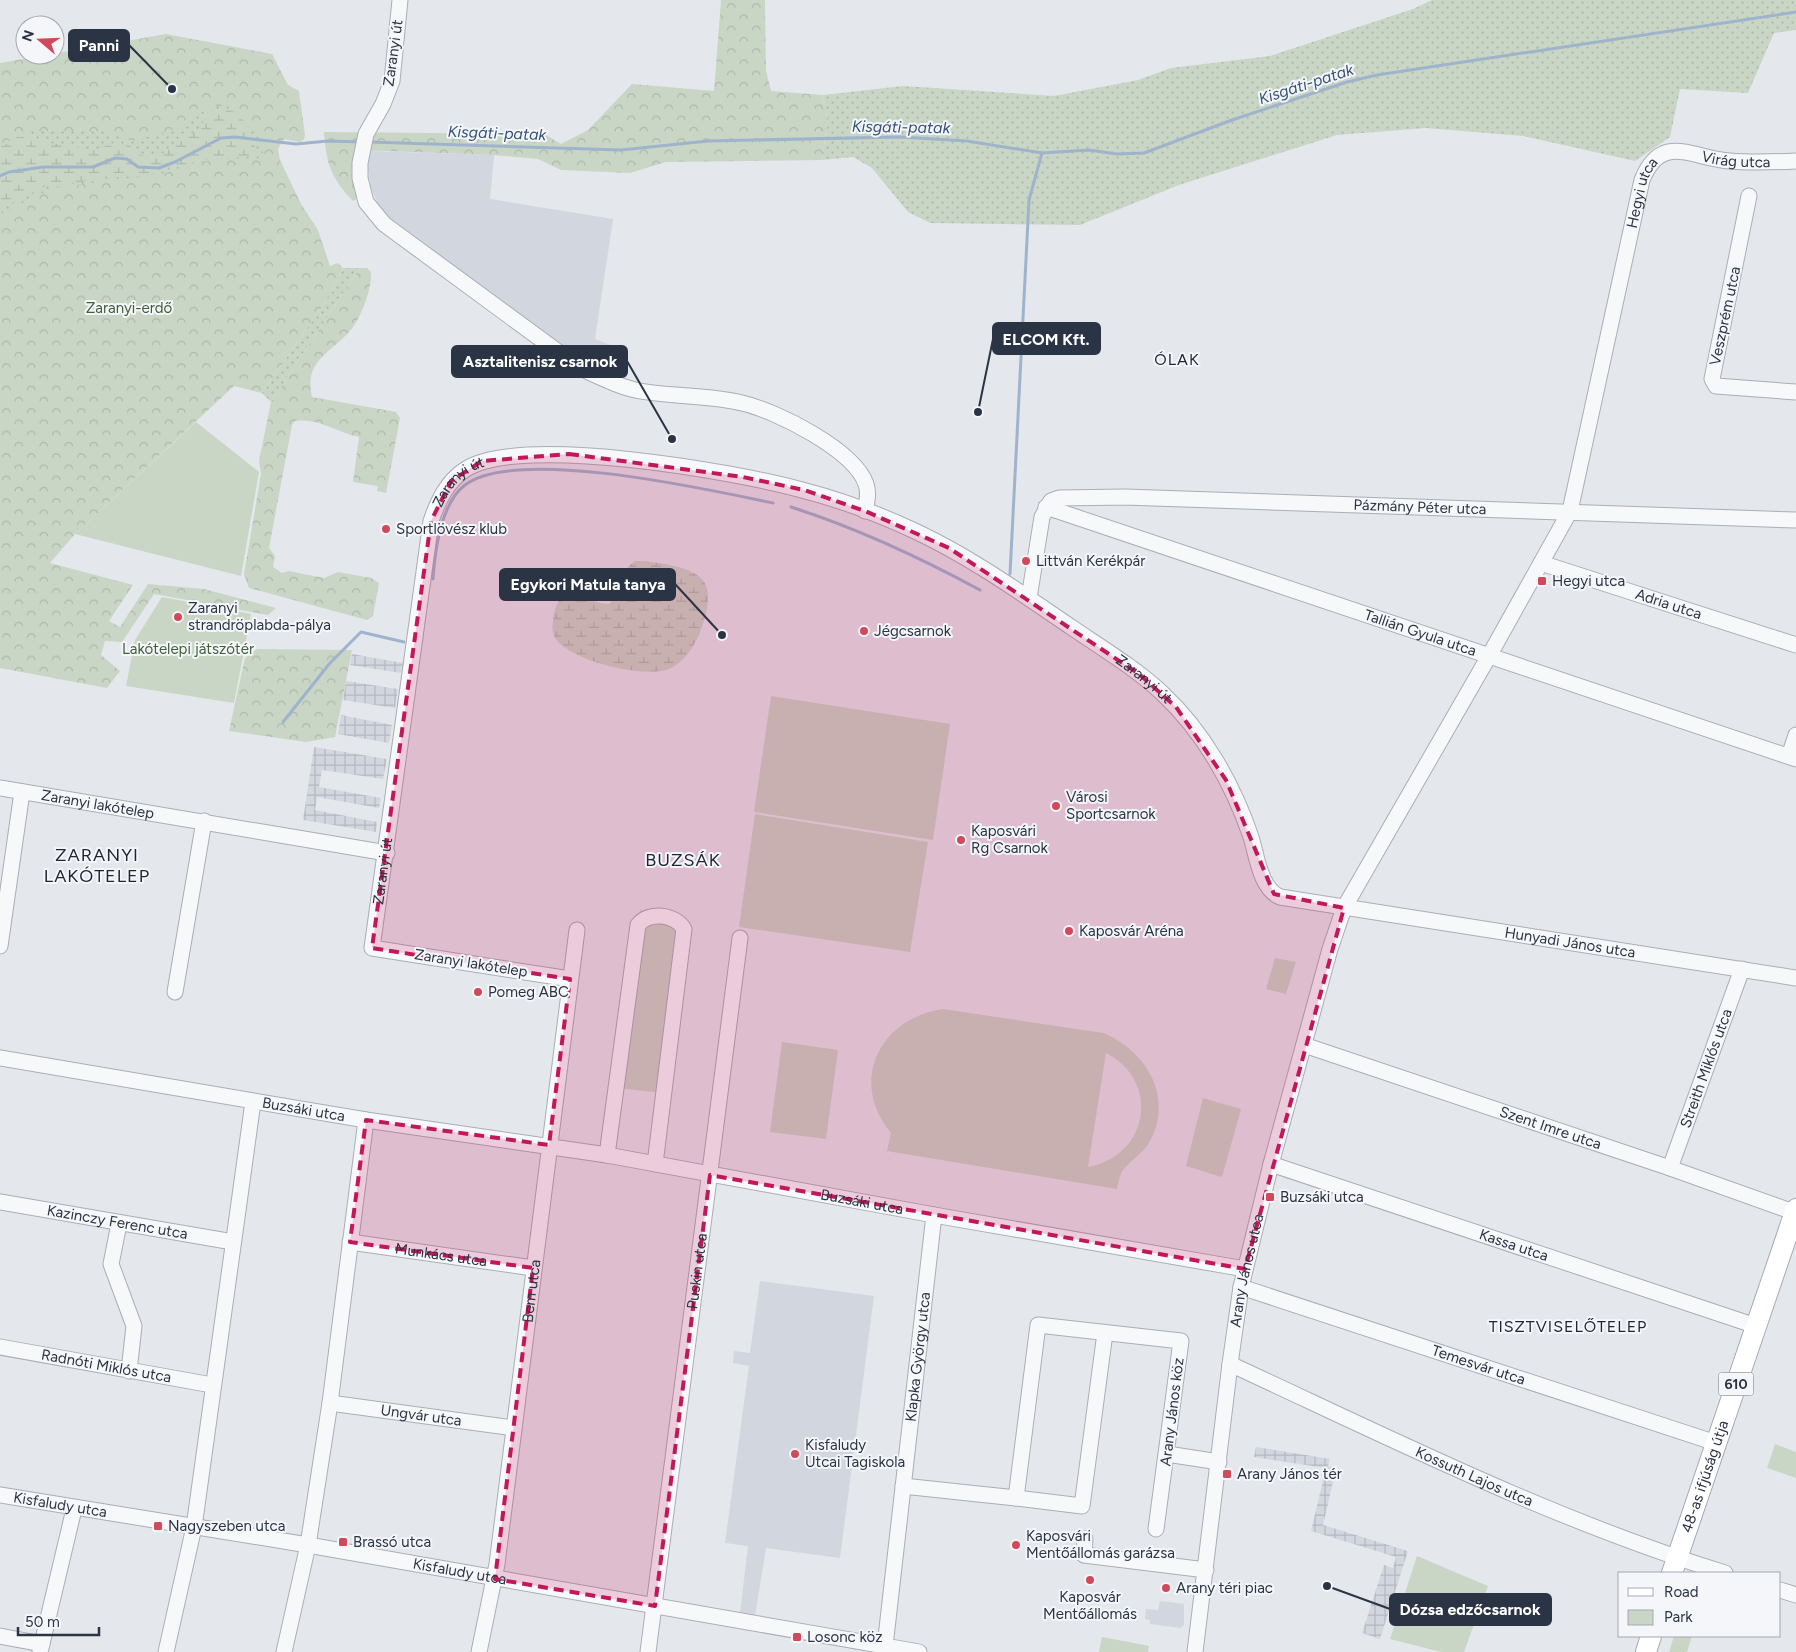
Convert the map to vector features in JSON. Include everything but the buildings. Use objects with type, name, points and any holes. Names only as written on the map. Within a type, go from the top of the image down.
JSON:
[{"type":"main road","name":"48-as ifjúság útja","points":[[1674,1566],[1796,1212]]},
{"type":"main road","points":[[1646,1652],[1651,1637]]},
{"type":"street","name":"Zaranyi út","points":[[400,0],[392,81],[386,98],[366,134],[362,152],[360,178],[366,202],[384,224],[580,368],[623,387],[641,391],[719,398],[743,403],[771,412],[796,424],[852,462],[867,486],[865,511]]},
{"type":"street","name":"Virág utca","points":[[1678,150],[1728,161],[1796,161]]},
{"type":"street","name":"Hegyi utca","points":[[1344,908],[1490,656],[1570,511],[1642,180],[1648,164],[1668,151],[1678,150]]},
{"type":"street","name":"Veszprém utca","points":[[1749,196],[1712,379],[1716,386],[1796,392]]},
{"type":"street","name":"Zaranyi út","points":[[372,948],[387,853],[431,521],[438,500],[451,481],[466,469],[482,461],[525,456],[569,454],[705,470],[775,483],[865,511],[949,548],[1029,598],[1139,674],[1160,691],[1185,718],[1226,780],[1251,836],[1269,889],[1274,894],[1344,908]]},
{"type":"street","name":"Pázmány Péter utca","points":[[1046,507],[1051,501],[1059,498],[1125,497],[1796,520]]},
{"type":"street","points":[[1029,598],[1042,517],[1046,507]]},
{"type":"street","name":"Tallián Gyula utca","points":[[1046,507],[1792,758]]},
{"type":"street","name":"Adria utca","points":[[1541,563],[1796,645]]},
{"type":"street","points":[[1792,758],[1796,735]]},
{"type":"street","name":"Zaranyi lakótelep","points":[[0,788],[387,853]]},
{"type":"street","name":"Zaranyi lakótelep","points":[[0,946],[22,792]]},
{"type":"street","points":[[175,992],[204,821]]},
{"type":"street","name":"Hunyadi János utca","points":[[1344,908],[1796,978]]},
{"type":"street","name":"Arany János utca","points":[[1197,1649],[1230,1364],[1241,1287],[1271,1164],[1330,949],[1344,908]]},
{"type":"street","points":[[607,1155],[638,925],[644,918],[652,916],[671,918],[680,922],[684,929],[655,1164]]},
{"type":"street","name":"Bem utca","points":[[479,1652],[495,1579],[576,930]]},
{"type":"street","name":"Puskin utca","points":[[648,1652],[740,938]]},
{"type":"street","name":"Zaranyi lakótelep","points":[[372,948],[570,979]]},
{"type":"street","name":"Streith Miklós utca","points":[[1670,1168],[1742,969]]},
{"type":"street","name":"Szent Imre utca","points":[[1304,1045],[1796,1212]]},
{"type":"street","name":"Buzsáki utca","points":[[0,1058],[366,1120],[549,1145],[934,1216],[1245,1269]]},
{"type":"street","points":[[166,1652],[194,1527],[212,1385],[253,1102]]},
{"type":"street","points":[[284,1652],[308,1545],[330,1403],[366,1120]]},
{"type":"street","name":"Kassa utca","points":[[1271,1164],[1756,1326]]},
{"type":"street","name":"Kazinczy Ferenc utca","points":[[0,1202],[119,1224],[233,1242]]},
{"type":"street","name":"Klapka György utca","points":[[885,1646],[934,1216]]},
{"type":"street","points":[[119,1224],[111,1264],[134,1326],[129,1371]]},
{"type":"street","name":"Munkács utca","points":[[350,1242],[533,1268]]},
{"type":"street","name":"Temesvár utca","points":[[1241,1287],[1716,1443]]},
{"type":"street","name":"Arany János köz","points":[[1016,1498],[1038,1325],[1181,1341],[1156,1529]]},
{"type":"street","points":[[903,1486],[1082,1506],[1105,1333]]},
{"type":"street","name":"Radnóti Miklós utca","points":[[0,1347],[212,1385]]},
{"type":"street","name":"Kossuth Lajos utca","points":[[1230,1364],[1674,1566],[1718,1572]]},
{"type":"street","name":"Ungvár utca","points":[[330,1403],[514,1428]]},
{"type":"street","points":[[1167,1454],[1219,1462]]},
{"type":"street","name":"Kisfaludy utca","points":[[0,1495],[74,1509],[308,1545],[655,1606],[832,1645],[885,1646],[919,1652]]},
{"type":"street","points":[[0,1636],[41,1648],[74,1509]]},
{"type":"street","points":[[1085,1539],[1084,1555],[1206,1570]]},
{"type":"street","points":[[1781,1590],[1796,1595]]},
{"type":"highlighted area","points":[[569,454],[743,477],[804,490],[865,511],[949,548],[1139,674],[1176,707],[1226,780],[1274,894],[1344,908],[1245,1269],[710,1175],[655,1606],[495,1579],[533,1268],[350,1242],[366,1120],[549,1145],[570,979],[372,948],[431,521],[451,481],[482,461]]},
{"type":"shaded area","points":[[369,151],[494,155],[490,199],[613,219],[595,339],[628,352],[618,377],[566,348],[393,222],[378,204],[371,188],[368,170]]},
{"type":"shaded area","points":[[352,654],[403,663],[401,673],[350,665]]},
{"type":"shaded area","points":[[346,681],[398,689],[395,708],[343,700]]},
{"type":"shaded area","points":[[341,715],[392,725],[389,743],[338,734]]},
{"type":"shaded area","points":[[314,747],[387,759],[383,779],[322,770],[319,787],[381,798],[379,808],[317,797],[315,810],[377,822],[376,832],[303,820]]},
{"type":"shaded area","name":"Kisfaludy Utcai Tagiskola","points":[[760,1281],[874,1296],[840,1558],[766,1548],[755,1616],[740,1614],[748,1546],[725,1543],[749,1366],[733,1363],[734,1351],[750,1353]]},
{"type":"shaded area","points":[[1256,1447],[1330,1459],[1328,1466],[1336,1469],[1323,1525],[1408,1551],[1380,1639],[1362,1633],[1384,1565],[1393,1568],[1396,1557],[1311,1531],[1326,1468],[1254,1457]]},
{"type":"shaded area","points":[[1160,1601],[1184,1604],[1184,1625],[1180,1628],[1150,1624],[1150,1620],[1145,1619],[1146,1609],[1158,1610]]},
{"type":"green space","points":[[721,0],[765,0],[766,70],[771,91],[823,95],[828,117],[822,160],[666,162],[630,173],[561,170],[538,159],[494,155],[356,150],[360,197],[353,201],[339,185],[331,170],[326,153],[324,132],[523,134],[541,132],[561,144],[588,130],[632,84],[714,91]]},
{"type":"green space","points":[[1432,0],[1796,0],[1796,30],[1774,33],[1748,93],[1680,89],[1670,137],[1635,161],[1523,136],[1426,128],[1337,135],[1179,185],[1080,225],[930,223],[908,212],[872,168],[853,157],[822,160],[828,117],[823,95],[903,86],[1054,96],[1138,80],[1171,68],[1270,56],[1413,9]]},
{"type":"green space","name":"Zaranyi-erdő","points":[[166,34],[272,54],[288,85],[299,91],[305,135],[304,139],[300,142],[284,139],[278,149],[280,160],[301,204],[318,230],[330,266],[338,263],[343,268],[330,295],[262,393],[234,386],[75,534],[50,563],[133,585],[109,621],[120,627],[148,584],[204,589],[276,608],[268,615],[154,594],[122,642],[105,641],[101,655],[120,671],[107,688],[0,668],[0,214],[53,188],[162,174],[206,161],[262,158],[263,150],[257,133],[244,117],[228,106],[216,106],[196,115],[180,128],[133,141],[105,131],[27,131],[0,146],[0,63],[15,60],[15,65],[65,65],[65,52]]},
{"type":"green space","points":[[229,101],[261,131],[268,162],[0,219],[0,141],[26,127],[193,112]]},
{"type":"green space","points":[[225,107],[239,117],[248,127],[257,156],[202,160],[161,172],[46,186],[0,209],[0,147],[28,133],[45,143],[70,145],[91,151],[114,143],[128,144],[138,154],[153,158],[166,152],[178,139],[198,131],[208,113]]},
{"type":"green space","points":[[343,268],[360,268],[271,402],[262,393],[330,295]]},
{"type":"green space","points":[[360,268],[367,268],[371,272],[368,295],[361,312],[349,332],[326,353],[315,367],[311,375],[310,385],[312,397],[396,412],[400,418],[386,493],[377,491],[378,486],[353,482],[359,437],[312,422],[295,421],[292,425],[269,548],[275,556],[273,567],[282,573],[289,571],[324,578],[338,572],[371,578],[379,583],[373,616],[367,620],[249,588],[244,574],[261,474],[259,461],[271,402]]},
{"type":"green space","points":[[196,422],[259,472],[241,576],[75,534]]},
{"type":"green space","points":[[635,561],[662,563],[693,572],[700,577],[707,588],[707,609],[701,630],[695,642],[688,654],[678,663],[662,671],[630,670],[593,661],[577,655],[564,647],[553,633],[552,628],[556,608],[559,601],[568,592],[579,594],[603,604],[609,604],[616,594],[625,571]]},
{"type":"green space","name":"Lakótelepi játszótér","points":[[162,597],[251,614],[234,703],[126,686],[135,640]]},
{"type":"green space","points":[[257,649],[352,650],[335,737],[306,742],[229,731],[245,658]]},
{"type":"green space","points":[[771,696],[950,724],[933,840],[754,812]]},
{"type":"green space","points":[[755,814],[928,842],[910,952],[739,927]]},
{"type":"green space","points":[[640,910],[686,918],[664,1093],[616,1088]]},
{"type":"green space","points":[[1275,958],[1296,962],[1286,994],[1266,989]]},
{"type":"green space","points":[[943,1009],[1103,1033],[1119,1041],[1133,1052],[1153,1079],[1158,1095],[1159,1112],[1155,1129],[1147,1146],[1122,1171],[1117,1189],[887,1151],[891,1133],[878,1113],[872,1093],[872,1073],[877,1055],[888,1038],[902,1025],[921,1015]],"holes":[[[1106,1053],[1124,1065],[1135,1081],[1141,1098],[1140,1116],[1135,1133],[1124,1148],[1109,1160],[1088,1167]]]},
{"type":"green space","points":[[782,1042],[838,1050],[826,1139],[770,1132]]},
{"type":"green space","points":[[1203,1098],[1241,1109],[1222,1177],[1186,1166]]},
{"type":"green space","points":[[1775,1444],[1796,1452],[1796,1478],[1767,1468]]},
{"type":"green space","points":[[1417,1556],[1488,1586],[1464,1652],[1441,1652],[1390,1639]]},
{"type":"green space","points":[[1102,1637],[1149,1646],[1148,1652],[1099,1652]]},
{"type":"green space","points":[[1674,1637],[1692,1637],[1687,1652],[1669,1652]]},
{"type":"waterway","name":"Kisgáti-patak","points":[[369,142],[621,150],[708,141],[900,137],[967,141],[1042,153],[1089,150],[1117,154],[1144,153],[1232,120],[1347,82],[1377,75],[1796,12]]},
{"type":"waterway","name":"Kisgáti-patak","points":[[0,176],[9,172],[43,167],[93,167],[115,158],[127,159],[138,167],[159,168],[175,162],[221,138],[235,137],[296,144],[328,141],[361,142]]},
{"type":"waterway","points":[[1010,574],[1029,200],[1042,153]]},
{"type":"waterway","points":[[433,579],[438,541],[450,503],[465,485],[490,474],[526,470],[568,470],[614,474],[705,489],[773,503]]},
{"type":"waterway","points":[[791,507],[840,524],[887,544],[980,590]]},
{"type":"waterway","points":[[283,722],[330,663],[361,632],[404,642]]},
{"type":"place","name":"Panni","points":[[172,89]]},
{"type":"place","name":"ELCOM Kft.","points":[[978,412]]},
{"type":"place","name":"Asztalitenisz csarnok","points":[[672,439]]},
{"type":"place","name":"Sportlövész klub","points":[[386,529]]},
{"type":"place","name":"Littván Kerékpár","points":[[1026,561]]},
{"type":"place","name":"Hegyi utca","points":[[1542,581]]},
{"type":"place","name":"Zaranyi strandröplabda-pálya","points":[[178,617]]},
{"type":"place","name":"Jégcsarnok","points":[[864,631]]},
{"type":"place","name":"Egykori Matula tanya","points":[[722,635]]},
{"type":"place","name":"Városi Sportcsarnok","points":[[1056,806]]},
{"type":"place","name":"Kaposvári Rg Csarnok","points":[[961,840]]},
{"type":"place","name":"Kaposvár Aréna","points":[[1069,931]]},
{"type":"place","name":"Pomeg ABC","points":[[478,992]]},
{"type":"place","name":"Buzsáki utca","points":[[1270,1197]]},
{"type":"place","name":"Kisfaludy Utcai Tagiskola","points":[[795,1454]]},
{"type":"place","name":"Arany János tér","points":[[1227,1474]]},
{"type":"place","name":"Nagyszeben utca","points":[[158,1526]]},
{"type":"place","name":"Brassó utca","points":[[343,1542]]},
{"type":"place","name":"Kaposvári Mentőállomás garázsa","points":[[1016,1545]]},
{"type":"place","name":"Kaposvár Mentőállomás","points":[[1090,1580]]},
{"type":"place","name":"Dózsa edzőcsarnok","points":[[1327,1586]]},
{"type":"place","name":"Arany téri piac","points":[[1166,1588]]},
{"type":"place","name":"Losonc köz","points":[[797,1637]]},
{"type":"district","name":"ÓLAK","points":[[1177,359]]},
{"type":"district","name":"BUZSÁK","points":[[683,860]]},
{"type":"district","name":"ZARANYI LAKÓTELEP","points":[[97,865]]},
{"type":"district","name":"TISZTVISELŐTELEP","points":[[1568,1326]]}]
